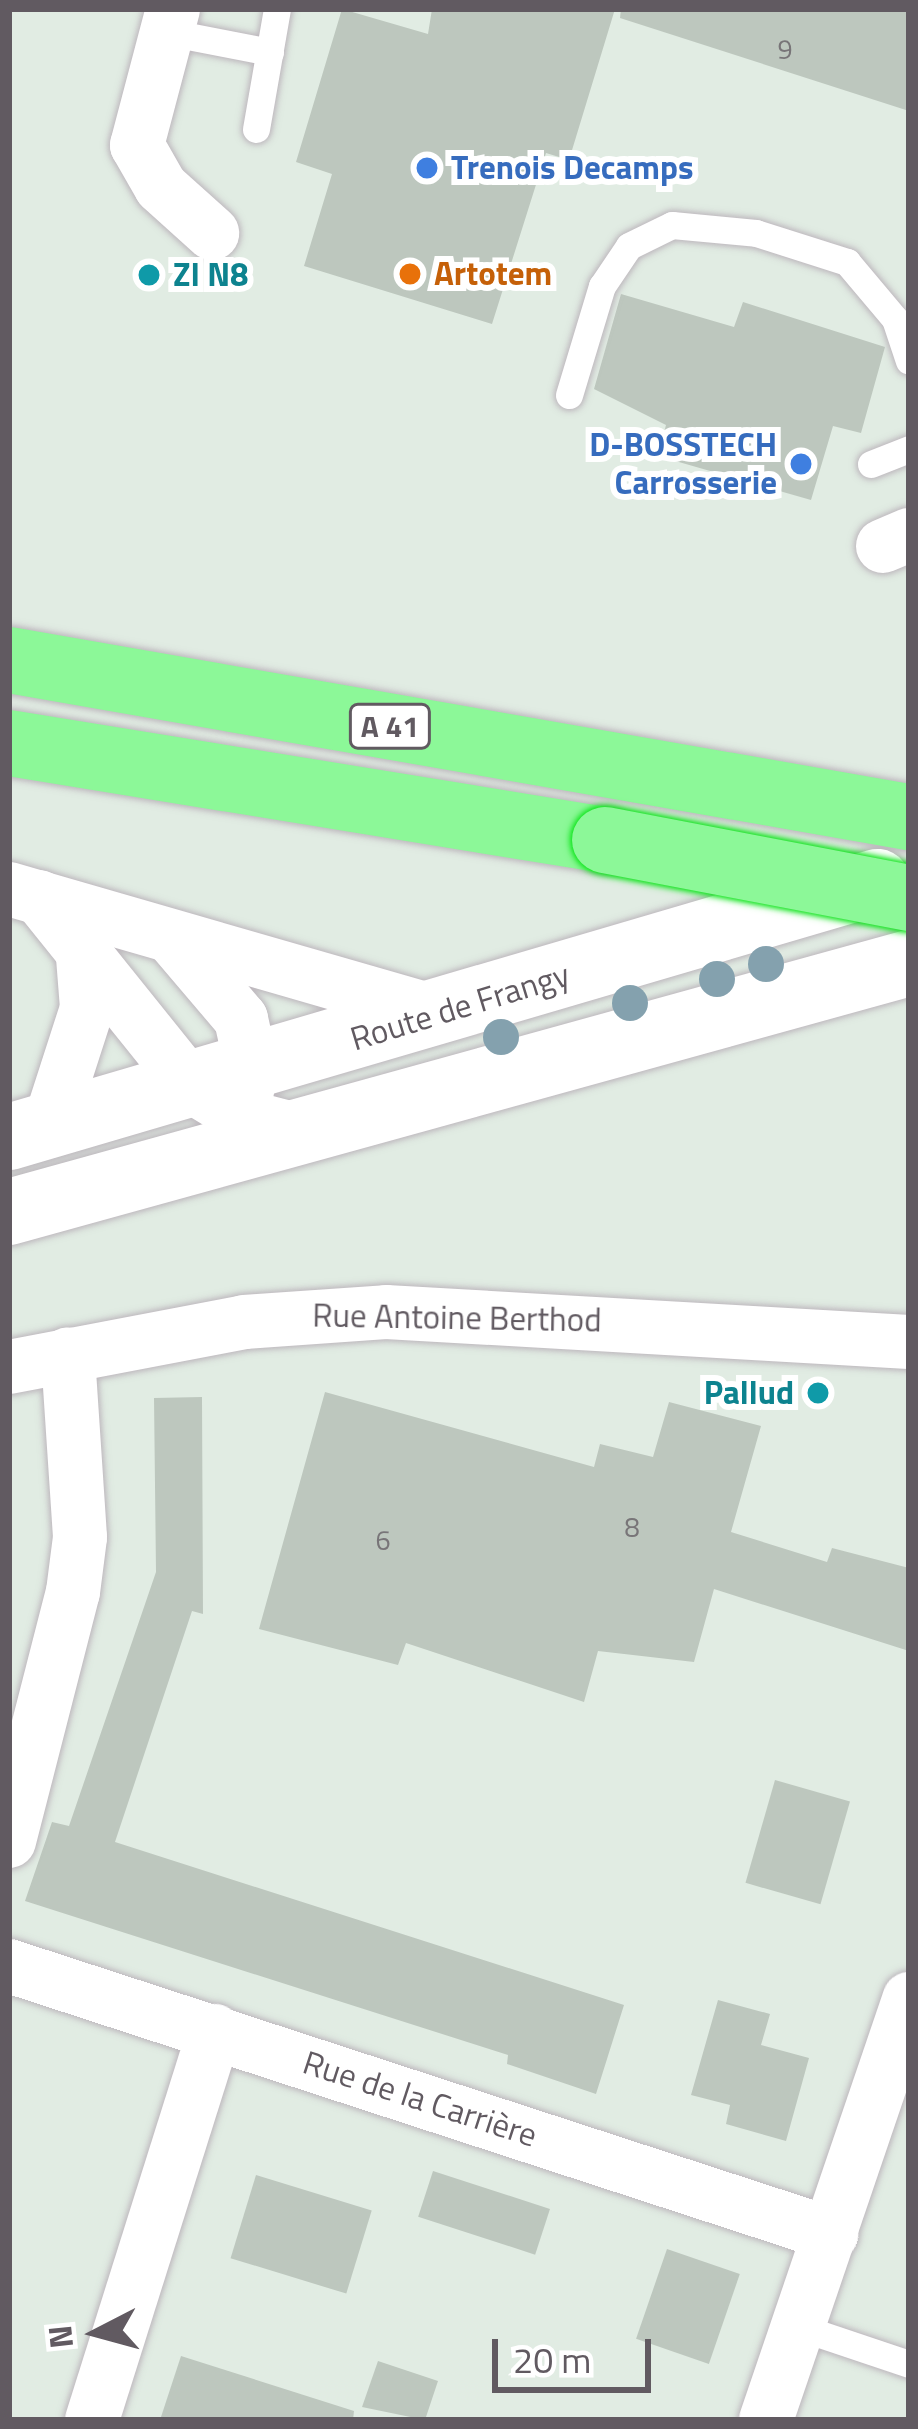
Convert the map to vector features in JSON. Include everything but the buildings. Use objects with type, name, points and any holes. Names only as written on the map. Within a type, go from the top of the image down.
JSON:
[{"type":"highway","name":"A 41","points":[[9,660],[909,817]]},
{"type":"highway","name":"A 41","points":[[9,743],[605,840],[909,898]]},
{"type":"main road","name":"Route de Frangy","points":[[9,1212],[238,1112],[440,1013],[909,871]]},
{"type":"main road","name":"Route de Frangy","points":[[29,1131],[238,1112],[909,963]]},
{"type":"street","points":[[170,20],[137,145],[161,188],[212,233]]},
{"type":"street","points":[[24,893],[440,1013]]},
{"type":"street","points":[[24,893],[82,945],[238,1112]]},
{"type":"street","points":[[167,933],[219,982],[241,1019],[238,1112]]},
{"type":"street","points":[[29,1131],[87,1009],[82,945]]},
{"type":"street","name":"Rue Antoine Berthod","points":[[9,1366],[244,1322],[386,1312],[909,1342]]},
{"type":"street","points":[[9,1841],[73,1592],[80,1537],[68,1354]]},
{"type":"street","name":"Rue de la Carrière","points":[[9,1966],[831,2234]]},
{"type":"street","points":[[766,2420],[909,1999]]},
{"type":"street","points":[[92,2420],[215,2031]]},
{"type":"lane","points":[[256,129],[277,9]]},
{"type":"lane","points":[[170,20],[269,52]]},
{"type":"lane","points":[[569,395],[602,286],[629,246],[672,225],[757,233],[847,262],[886,305],[909,361]]},
{"type":"lane","points":[[871,464],[909,449]]},
{"type":"lane","points":[[799,2327],[909,2364]]},
{"type":"place","name":"Trenois Decamps","points":[[427,168]]},
{"type":"place","name":"Artotem","points":[[410,274]]},
{"type":"place","name":"ZI N8","points":[[149,275]]},
{"type":"place","name":"D-BOSSTECH Carrosserie","points":[[801,464]]},
{"type":"place","name":"Pallud","points":[[818,1393]]}]
